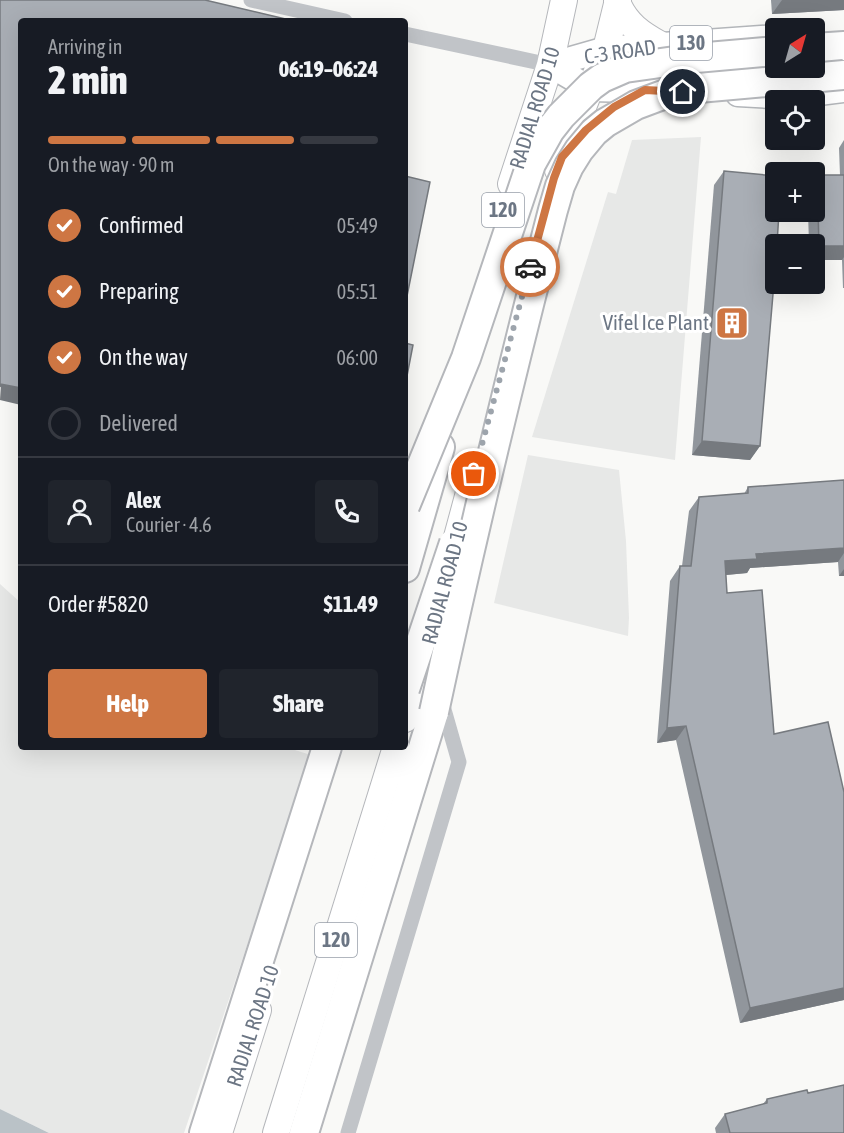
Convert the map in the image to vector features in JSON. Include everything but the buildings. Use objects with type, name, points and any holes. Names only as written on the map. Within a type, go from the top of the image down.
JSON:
[{"type":"highway","name":"RADIAL ROAD 10","points":[[408,512],[423,459],[550,65],[564,0]]},
{"type":"highway","name":"RADIAL ROAD 10","points":[[408,699],[416,645],[554,178],[606,49],[617,1]]},
{"type":"highway","points":[[617,1],[632,26],[661,45]]},
{"type":"highway","points":[[825,47],[844,46]]},
{"type":"highway","points":[[408,558],[466,358],[531,164],[550,130],[578,97],[602,78],[625,68],[696,58],[765,52]]},
{"type":"highway","points":[[304,1133],[434,712],[471,540],[511,373],[560,186],[569,166],[594,132],[605,123],[636,105],[676,90],[844,75]]},
{"type":"highway","points":[[562,157],[586,130],[604,115],[645,90]]},
{"type":"highway","points":[[408,499],[466,358]]},
{"type":"highway","points":[[408,680],[511,373]]},
{"type":"highway","points":[[204,1133],[326,750]]},
{"type":"highway","name":"RADIAL ROAD 10","points":[[219,1133],[340,750]]},
{"type":"highway","name":"120","points":[[276,1133],[395,750]]},
{"type":"main road","points":[[825,33],[844,32]]},
{"type":"main road","name":"C-3 ROAD","points":[[550,65],[606,49],[765,38]]},
{"type":"main road","name":"C-3 ROAD","points":[[550,65],[591,89],[787,97],[844,90]]},
{"type":"street","points":[[251,0],[332,18]]},
{"type":"street","points":[[408,35],[550,65]]},
{"type":"street","points":[[348,1133],[459,762],[416,645]]},
{"type":"shaded area","points":[[701,137],[675,460],[532,437],[608,192],[616,194],[632,140]]},
{"type":"shaded area","points":[[528,455],[619,470],[626,541],[628,636],[494,603]]},
{"type":"shaded area","points":[[0,584],[18,600],[18,750],[295,750],[311,755],[184,1133],[49,1133],[0,1109]]},
{"type":"shaded area","points":[[0,1109],[49,1133],[0,1133]]},
{"type":"way so far","points":[[474,474],[530,267]]},
{"type":"place","name":"Vifel Ice Plant","points":[[732,323]]},
{"type":"route","points":[[530,267],[554,178],[562,157],[586,130],[614,107],[645,90],[683,92]]}]
